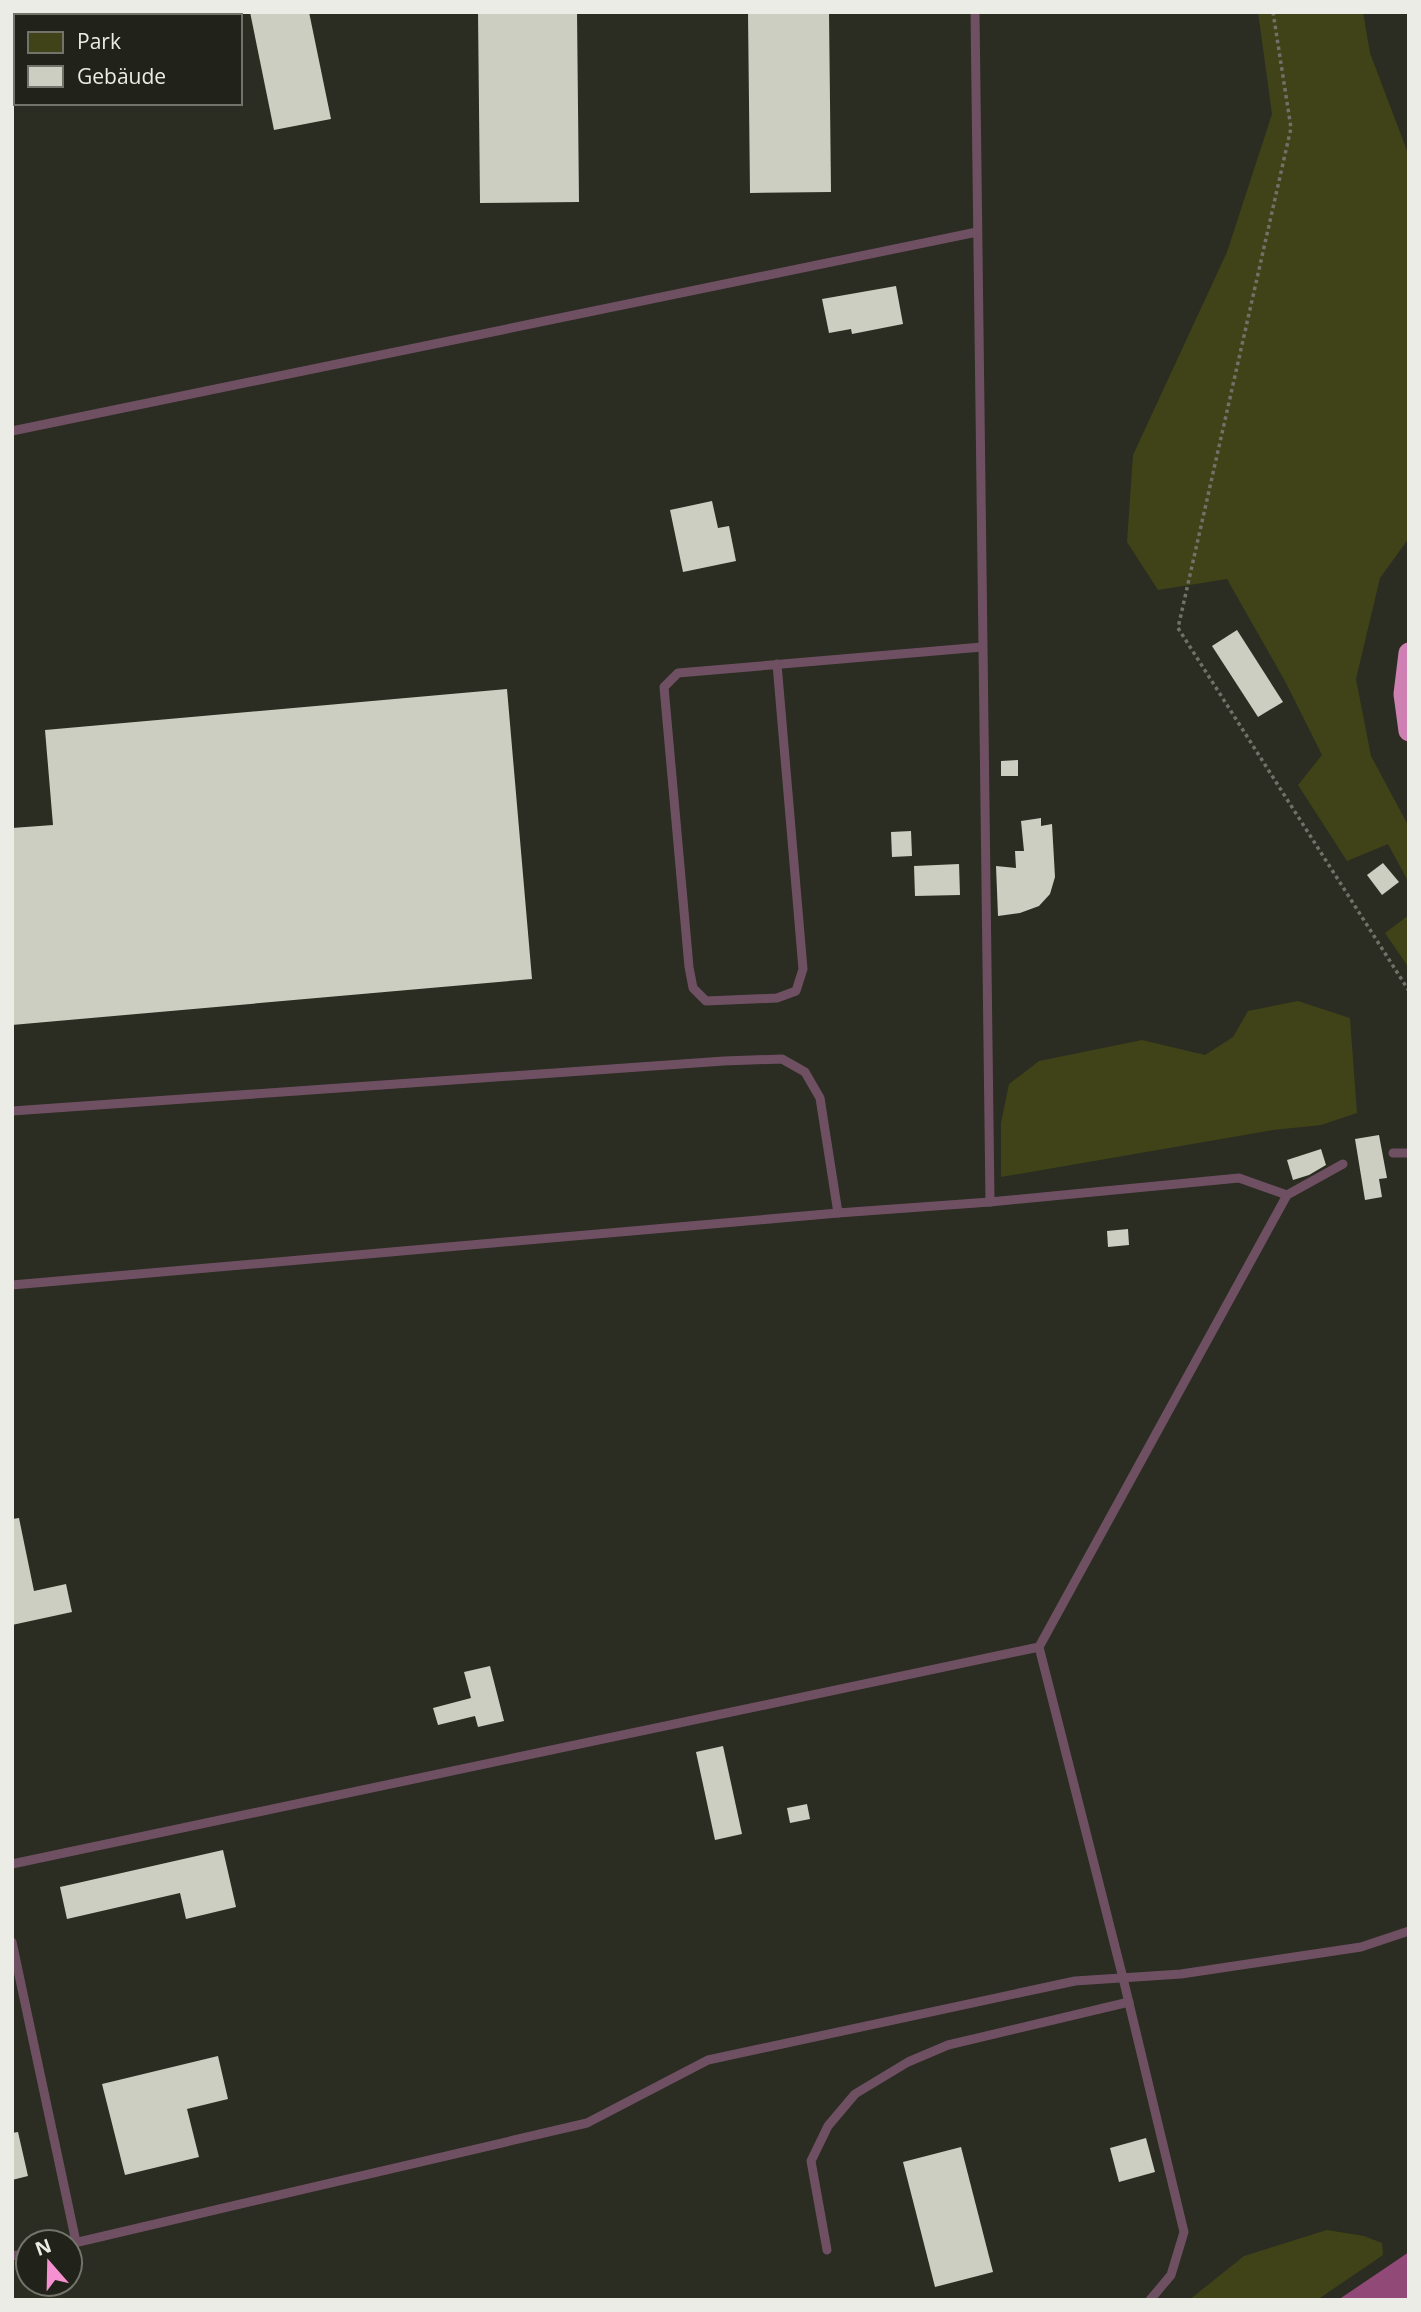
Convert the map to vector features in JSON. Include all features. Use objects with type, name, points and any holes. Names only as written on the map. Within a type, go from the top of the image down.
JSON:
[{"type":"highway","points":[[1409,653],[1404,694],[1409,731]]},
{"type":"lane","points":[[975,12],[990,1202]]},
{"type":"lane","points":[[12,431],[977,232]]},
{"type":"lane","points":[[777,664],[803,970],[796,991],[777,999],[706,1002],[693,988],[689,967],[664,687],[678,673],[777,664],[982,647]]},
{"type":"lane","points":[[12,1111],[782,1059],[805,1072],[820,1098],[838,1213]]},
{"type":"lane","points":[[1393,1153],[1409,1153]]},
{"type":"lane","points":[[1150,2300],[1171,2275],[1184,2232],[1039,1647],[1287,1195],[1343,1164]]},
{"type":"lane","points":[[12,1285],[990,1202],[1239,1178],[1287,1195]]},
{"type":"lane","points":[[12,1864],[1039,1647]]},
{"type":"lane","points":[[84,2240],[587,2123],[708,2060],[1074,1981],[1181,1974],[1361,1947],[1409,1931]]},
{"type":"lane","points":[[12,1942],[70,2228]]},
{"type":"lane","points":[[827,2250],[811,2161],[828,2126],[855,2094],[908,2062],[948,2045],[1129,2002]]},
{"type":"path","points":[[1273,12],[1291,128],[1178,628],[1409,992]]},
{"type":"green space","points":[[1258,12],[1363,12],[1370,53],[1409,156],[1409,538],[1380,578],[1356,679],[1371,756],[1409,827],[1409,883],[1388,844],[1347,861],[1298,785],[1322,755],[1286,683],[1227,579],[1158,590],[1127,542],[1133,455],[1227,252],[1272,114]]},
{"type":"green space","points":[[1409,915],[1409,968],[1385,933]]},
{"type":"green space","points":[[1298,1001],[1350,1018],[1357,1113],[1321,1125],[1273,1130],[1001,1177],[1001,1123],[1009,1084],[1039,1061],[1142,1040],[1205,1055],[1233,1037],[1248,1011]]},
{"type":"green space","points":[[1327,2230],[1364,2236],[1382,2243],[1383,2255],[1317,2300],[1189,2300],[1244,2256]]},
{"type":"shaded area","points":[[1409,2252],[1409,2300],[1338,2300]]},
{"type":"building","points":[[250,12],[309,12],[331,119],[274,130]]},
{"type":"building","points":[[478,12],[577,12],[579,202],[480,203]]},
{"type":"building","points":[[748,12],[829,12],[831,192],[750,193]]},
{"type":"building","points":[[896,286],[903,324],[852,334],[851,329],[829,333],[822,299]]},
{"type":"building","points":[[712,501],[718,528],[729,526],[736,561],[683,572],[670,510]]},
{"type":"building","points":[[1237,630],[1283,702],[1258,717],[1212,646]]},
{"type":"building","points":[[507,689],[532,979],[12,1025],[12,828],[53,825],[45,730]]},
{"type":"building","points":[[1018,760],[1018,776],[1001,776],[1001,761]]},
{"type":"building","points":[[1041,818],[1041,826],[1052,824],[1055,877],[1050,894],[1039,906],[1020,913],[998,916],[996,866],[1016,868],[1015,851],[1024,851],[1021,821]]},
{"type":"building","points":[[911,831],[912,856],[892,857],[891,832]]},
{"type":"building","points":[[1383,863],[1399,882],[1382,895],[1367,875]]},
{"type":"building","points":[[959,864],[960,895],[915,896],[914,866]]},
{"type":"building","points":[[1379,1135],[1387,1178],[1379,1179],[1382,1197],[1365,1200],[1355,1139]]},
{"type":"building","points":[[1321,1149],[1326,1165],[1293,1180],[1287,1160]]},
{"type":"building","points":[[1128,1229],[1129,1245],[1108,1247],[1107,1231]]},
{"type":"building","points":[[19,1518],[34,1591],[66,1584],[72,1612],[12,1625],[12,1519]]},
{"type":"building","points":[[490,1666],[504,1721],[478,1727],[475,1716],[438,1725],[433,1708],[471,1698],[464,1672]]},
{"type":"building","points":[[723,1746],[742,1834],[715,1840],[696,1752]]},
{"type":"building","points":[[807,1804],[810,1819],[790,1823],[787,1808]]},
{"type":"building","points":[[223,1850],[236,1907],[186,1919],[180,1893],[67,1919],[60,1887]]},
{"type":"building","points":[[218,2056],[228,2099],[187,2109],[199,2157],[125,2175],[102,2084]]},
{"type":"building","points":[[18,2132],[28,2176],[12,2180],[12,2133]]},
{"type":"building","points":[[1146,2138],[1155,2172],[1119,2182],[1110,2148]]},
{"type":"building","points":[[961,2147],[993,2272],[935,2287],[903,2162]]}]
